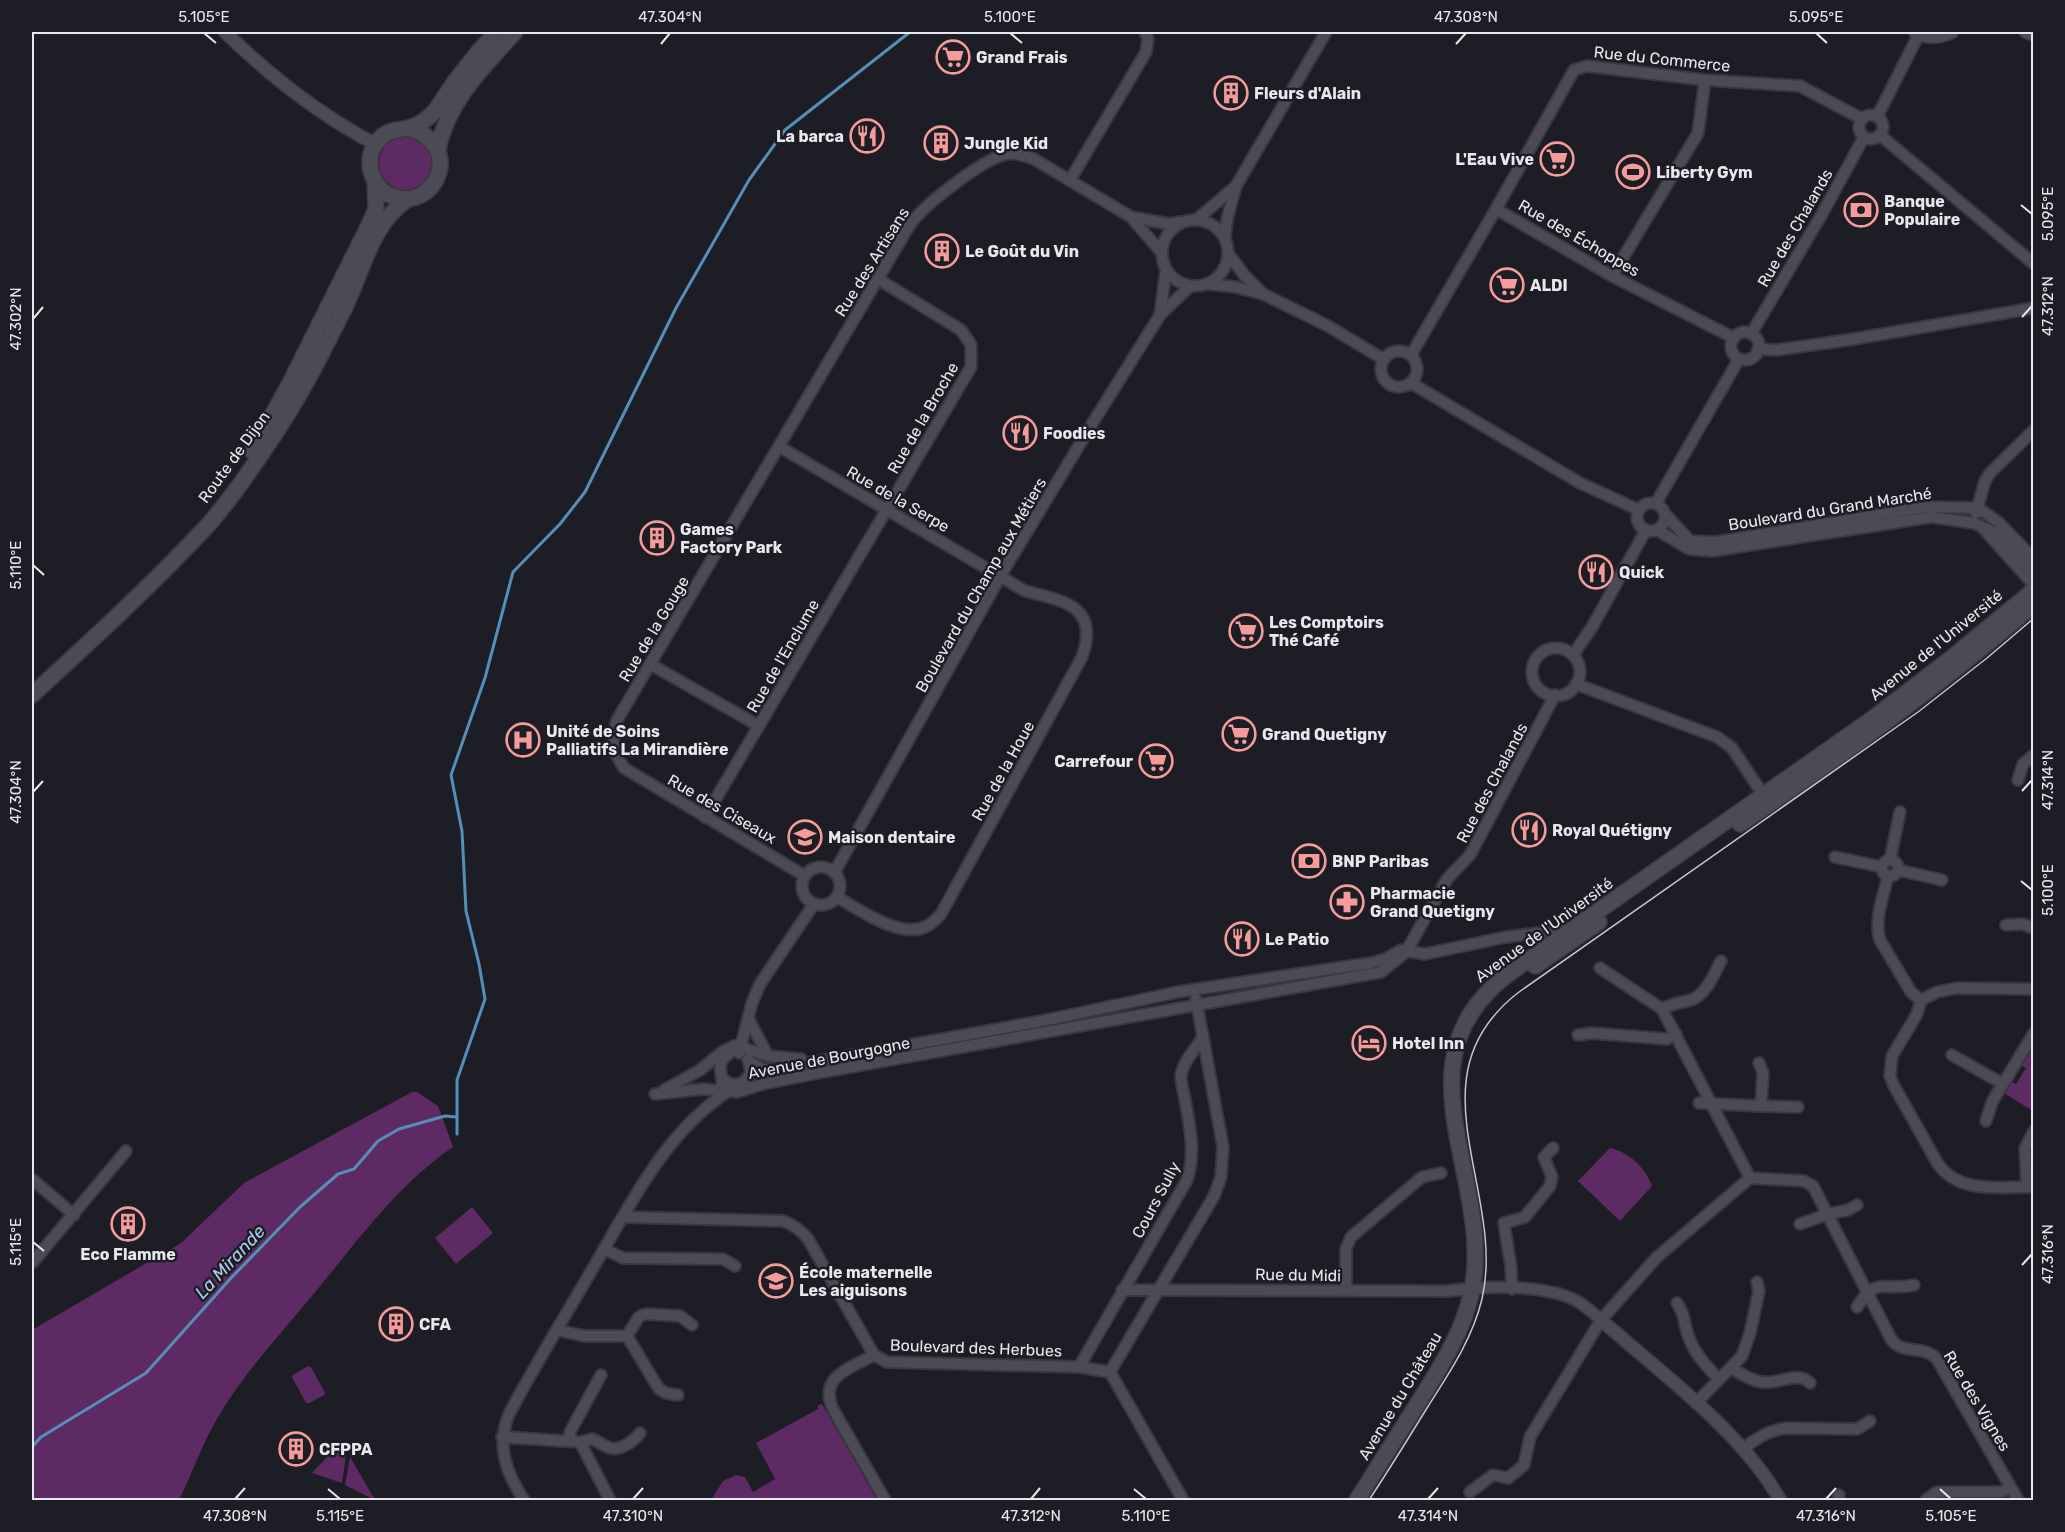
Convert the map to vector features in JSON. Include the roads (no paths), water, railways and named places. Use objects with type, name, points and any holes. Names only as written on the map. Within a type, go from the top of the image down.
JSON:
[{"type":"main road","points":[[408,128],[428,119],[462,73],[497,32]]},
{"type":"main road","points":[[375,183],[389,195],[408,199],[423,194],[435,183],[440,166],[438,149],[445,122],[482,68],[515,32]]},
{"type":"main road","points":[[177,556],[258,442],[288,387],[376,208],[375,183],[370,170],[370,157],[375,144],[395,129],[408,128],[421,131],[438,149]]},
{"type":"main road","name":"Route de Dijon","points":[[32,695],[122,613],[209,524],[272,439],[344,309],[380,227],[389,214],[408,199]]},
{"type":"main road","name":"Avenue de l'Université","points":[[1452,1068],[1467,1030],[1482,1009],[1502,990],[1767,799],[1932,673],[2034,587]]},
{"type":"main road","name":"Avenue de l'Université","points":[[1452,1068],[1454,1050],[1468,1015],[1494,986],[1570,929],[1929,690],[2034,604]]},
{"type":"main road","name":"Avenue du Château","points":[[1357,1500],[1448,1354],[1468,1308],[1473,1288],[1475,1239],[1453,1108],[1452,1068]]},
{"type":"street","points":[[225,32],[308,103],[375,144]]},
{"type":"street","points":[[1070,180],[1146,52],[1148,39],[1145,32]]},
{"type":"street","points":[[1207,284],[1220,275],[1226,266],[1227,219],[1236,186],[1326,32]]},
{"type":"street","points":[[1878,117],[1917,33],[1929,37],[1940,37],[1952,32]]},
{"type":"street","points":[[2026,32],[2034,35]]},
{"type":"street","name":"Rue du Commerce","points":[[1496,209],[1574,70],[1587,66],[1705,80],[1800,86],[1862,119]]},
{"type":"street","points":[[1612,276],[1698,133],[1705,80]]},
{"type":"street","points":[[1867,116],[1878,117],[1883,125],[1881,135],[1874,139],[1864,137],[1860,130],[1862,119],[1867,116]]},
{"type":"street","points":[[1881,135],[2034,264]]},
{"type":"street","name":"Rue des Chalands","points":[[1751,334],[1864,137]]},
{"type":"street","name":"Rue des Artisans","points":[[780,447],[915,216],[983,165],[1005,154],[1016,154],[1034,159],[1131,217],[1161,252]]},
{"type":"street","points":[[1196,219],[1236,186]]},
{"type":"street","name":"Rue des Échoppes","points":[[1411,355],[1496,209],[1612,276],[1734,338]]},
{"type":"street","name":"Rue des Artisans","points":[[1131,217],[1169,224],[1183,221]]},
{"type":"street","points":[[1226,238],[1213,224],[1196,219],[1183,221],[1167,234],[1161,252],[1166,270],[1180,283],[1190,286],[1207,284],[1236,287],[1263,294],[1328,327],[1383,360]]},
{"type":"street","points":[[1228,253],[1244,275],[1263,294]]},
{"type":"street","name":"Boulevard du Champ aux Métiers","points":[[1160,315],[1166,270]]},
{"type":"street","name":"Rue de la Broche","points":[[878,279],[961,330],[971,345],[971,367],[886,510]]},
{"type":"street","name":"Boulevard du Champ aux Métiers","points":[[834,873],[1001,575],[1160,315],[1190,286]]},
{"type":"street","points":[[1758,349],[1776,350],[1848,340],[2034,308]]},
{"type":"street","points":[[1742,333],[1751,334],[1757,340],[1758,349],[1751,359],[1739,359],[1731,350],[1734,338],[1742,333]]},
{"type":"street","points":[[1400,350],[1411,355],[1418,366],[1411,383],[1400,388],[1384,381],[1381,370],[1383,360],[1388,355],[1400,350]]},
{"type":"street","points":[[1656,503],[1739,359]]},
{"type":"street","points":[[1411,383],[1580,483],[1639,510]]},
{"type":"street","points":[[2034,430],[1990,473],[1985,481],[1978,508],[1977,524],[2034,587]]},
{"type":"street","name":"Rue de la Serpe","points":[[780,447],[1001,575]]},
{"type":"street","name":"Rue de la Gouge","points":[[624,768],[614,753],[613,736],[617,720],[780,447]]},
{"type":"street","points":[[1574,655],[1651,530],[1664,523],[1663,509],[1656,503],[1648,503],[1639,510],[1638,522],[1651,530]]},
{"type":"street","name":"Boulevard du Grand Marché","points":[[1665,514],[1690,541],[1716,542],[1926,507],[1978,508]]},
{"type":"street","points":[[1978,508],[1998,522],[2032,556]]},
{"type":"street","name":"Rue de l'Enclume","points":[[705,817],[886,510]]},
{"type":"street","name":"Boulevard du Grand Marché","points":[[1651,530],[1689,549],[1712,551],[1931,517],[1977,524],[2000,535],[2034,573]]},
{"type":"street","name":"Rue de la Houe","points":[[837,897],[890,926],[904,930],[915,930],[928,926],[942,914],[1082,657],[1088,640],[1083,618],[1071,605],[1052,597],[1026,591],[1001,575]]},
{"type":"street","points":[[1553,648],[1561,648],[1574,655],[1580,669],[1576,684],[1572,689],[1554,695],[1538,687],[1533,672],[1536,659],[1540,654],[1553,648]]},
{"type":"street","points":[[650,664],[759,726]]},
{"type":"street","points":[[1576,684],[1717,736],[1732,748],[1767,799]]},
{"type":"street","name":"Rue des Chalands","points":[[1406,948],[1447,879],[1476,846],[1502,795],[1501,792],[1541,715],[1554,695]]},
{"type":"street","points":[[2018,780],[2023,764],[2034,755]]},
{"type":"street","name":"Rue des Ciseaux","points":[[624,768],[805,876]]},
{"type":"street","points":[[1900,812],[1877,923],[1878,932],[1880,940],[1911,992],[1921,1000]]},
{"type":"street","points":[[1835,857],[1942,880]]},
{"type":"street","points":[[816,868],[829,869],[834,873],[840,885],[837,897],[826,905],[808,901],[802,889],[805,876],[816,868]]},
{"type":"street","points":[[729,1087],[719,1068],[723,1058],[739,1050],[760,984],[814,904]]},
{"type":"street","points":[[2006,925],[2022,924],[2034,928]]},
{"type":"street","points":[[1406,948],[1425,954],[1506,937],[1570,929]]},
{"type":"street","name":"Avenue de Bourgogne","points":[[729,1087],[742,1091],[763,1084],[1398,960],[1406,948]]},
{"type":"street","name":"Avenue de Bourgogne","points":[[1196,999],[729,1087],[656,1094],[700,1070],[728,1048],[797,1060],[1260,973],[1298,970],[1367,957],[1382,963]]},
{"type":"street","points":[[1662,1009],[1672,1003],[1698,996],[1721,961]]},
{"type":"street","points":[[1470,1492],[1493,1475],[1508,1478],[1524,1465],[1530,1437],[1601,1320],[1657,1257],[1750,1178],[1662,1009],[1600,968]]},
{"type":"street","points":[[2034,989],[1957,988],[1937,992],[1921,1000],[1917,1014],[1892,1056],[1890,1076],[1938,1164],[1948,1176],[1965,1185],[2030,1187],[2025,1148],[2034,1131]]},
{"type":"street","points":[[1183,1500],[1110,1372],[1214,1196],[1221,1177],[1223,1147],[1196,999]]},
{"type":"street","name":"Avenue de Bourgogne","points":[[749,1061],[762,1069],[770,1070],[1042,1021],[1196,999]]},
{"type":"street","points":[[748,1018],[768,1056]]},
{"type":"street","points":[[1578,1035],[1591,1033],[1666,1039],[1676,1034]]},
{"type":"street","points":[[1986,1121],[1992,1102],[2034,1033]]},
{"type":"street","name":"Cours Sully","points":[[1079,1367],[1187,1180],[1192,1164],[1191,1137],[1181,1077],[1185,1064],[1203,1036]]},
{"type":"street","points":[[524,1500],[507,1470],[502,1449],[502,1437],[509,1414],[664,1150],[693,1118],[729,1087],[747,1080],[751,1071],[749,1061],[739,1050]]},
{"type":"street","points":[[1952,1055],[2003,1084]]},
{"type":"street","points":[[1759,1063],[1763,1073],[1761,1106]]},
{"type":"street","points":[[1699,1103],[1798,1107]]},
{"type":"street","points":[[1512,1289],[1504,1223],[1525,1217],[1550,1186],[1551,1177],[1544,1157],[1553,1148]]},
{"type":"street","points":[[33,1262],[126,1151]]},
{"type":"street","points":[[1346,1290],[1346,1249],[1351,1237],[1422,1178],[1441,1173]]},
{"type":"street","name":"Rue des Vignes","points":[[1750,1178],[1807,1182],[1813,1186],[1895,1344],[1904,1349],[1927,1351],[1937,1359],[2018,1500]]},
{"type":"street","points":[[32,1179],[74,1215]]},
{"type":"street","points":[[1800,1224],[1848,1210],[1857,1205]]},
{"type":"street","name":"Boulevard des Herbues","points":[[623,1217],[790,1223],[808,1239],[874,1355],[894,1363],[1079,1367],[1110,1372]]},
{"type":"street","points":[[604,1249],[623,1258],[723,1259],[735,1266]]},
{"type":"street","points":[[1696,1403],[1738,1361],[1746,1346],[1759,1291],[1757,1282]]},
{"type":"street","points":[[1857,1307],[1867,1291],[1879,1286],[1901,1288],[1914,1285]]},
{"type":"street","name":"Rue du Midi","points":[[1122,1290],[1448,1291],[1473,1288],[1535,1290],[1566,1296],[1577,1301],[1601,1320]]},
{"type":"street","points":[[1677,1303],[1682,1309],[1686,1331],[1696,1353],[1719,1378]]},
{"type":"street","points":[[627,1336],[638,1318],[647,1314],[680,1316],[692,1325]]},
{"type":"street","points":[[1601,1320],[1696,1403],[1743,1449],[1763,1473],[1780,1500]]},
{"type":"street","points":[[557,1330],[584,1336],[627,1336]]},
{"type":"street","points":[[627,1336],[659,1389],[678,1395]]},
{"type":"street","points":[[874,1355],[832,1380],[828,1389],[828,1397],[885,1500]]},
{"type":"street","points":[[1731,1368],[1760,1382],[1776,1382],[1802,1377],[1810,1383]]},
{"type":"street","points":[[601,1375],[570,1432],[610,1500]]},
{"type":"street","points":[[1743,1449],[1777,1429],[1857,1429],[1870,1421]]},
{"type":"street","points":[[502,1437],[575,1441],[592,1439],[617,1449],[640,1433]]},
{"type":"street","points":[[1926,1500],[1937,1492],[2001,1492],[2010,1488]]},
{"type":"waterway","points":[[457,1134],[457,1080],[485,999],[466,911],[462,831],[451,775],[485,678],[513,572],[560,524],[585,492],[676,308],[749,180],[785,130],[910,32]]},
{"type":"waterway","name":"La Mirande","points":[[32,1447],[41,1437],[146,1373],[231,1278],[300,1207],[338,1174],[354,1169],[378,1141],[399,1129],[445,1116],[457,1117]]},
{"type":"tram line","points":[[1369,1500],[1459,1356],[1478,1314],[1482,1299],[1486,1258],[1483,1217],[1468,1137],[1465,1098],[1470,1061],[1487,1025],[1519,992],[1918,712],[2034,618]]},
{"type":"place","name":"Grand Frais","points":[[953,57]]},
{"type":"place","name":"Fleurs d'Alain","points":[[1231,93]]},
{"type":"place","name":"La barca","points":[[867,136]]},
{"type":"place","name":"Jungle Kid","points":[[941,143]]},
{"type":"place","name":"L'Eau Vive","points":[[1557,159]]},
{"type":"place","name":"Liberty Gym","points":[[1633,172]]},
{"type":"place","name":"Banque Populaire","points":[[1861,210]]},
{"type":"place","name":"Le Goût du Vin","points":[[942,251]]},
{"type":"place","name":"ALDI","points":[[1507,285]]},
{"type":"place","name":"Foodies","points":[[1020,433]]},
{"type":"place","name":"Games Factory Park","points":[[657,538]]},
{"type":"place","name":"Quick","points":[[1596,572]]},
{"type":"place","name":"Les Comptoirs Thé Café","points":[[1246,631]]},
{"type":"place","name":"Grand Quetigny","points":[[1239,734]]},
{"type":"place","name":"Unité de Soins Palliatifs La Mirandière","points":[[523,740]]},
{"type":"place","name":"Carrefour","points":[[1156,761]]},
{"type":"place","name":"Royal Quétigny","points":[[1529,830]]},
{"type":"place","name":"Maison dentaire","points":[[805,837]]},
{"type":"place","name":"BNP Paribas","points":[[1309,861]]},
{"type":"place","name":"Pharmacie Grand Quetigny","points":[[1347,902]]},
{"type":"place","name":"Le Patio","points":[[1242,939]]},
{"type":"place","name":"Hotel Inn","points":[[1369,1043]]},
{"type":"place","name":"Eco Flamme","points":[[128,1224]]},
{"type":"place","name":"École maternelle Les aiguisons","points":[[776,1281]]},
{"type":"place","name":"CFA","points":[[396,1324]]},
{"type":"place","name":"CFPPA","points":[[296,1449]]}]
